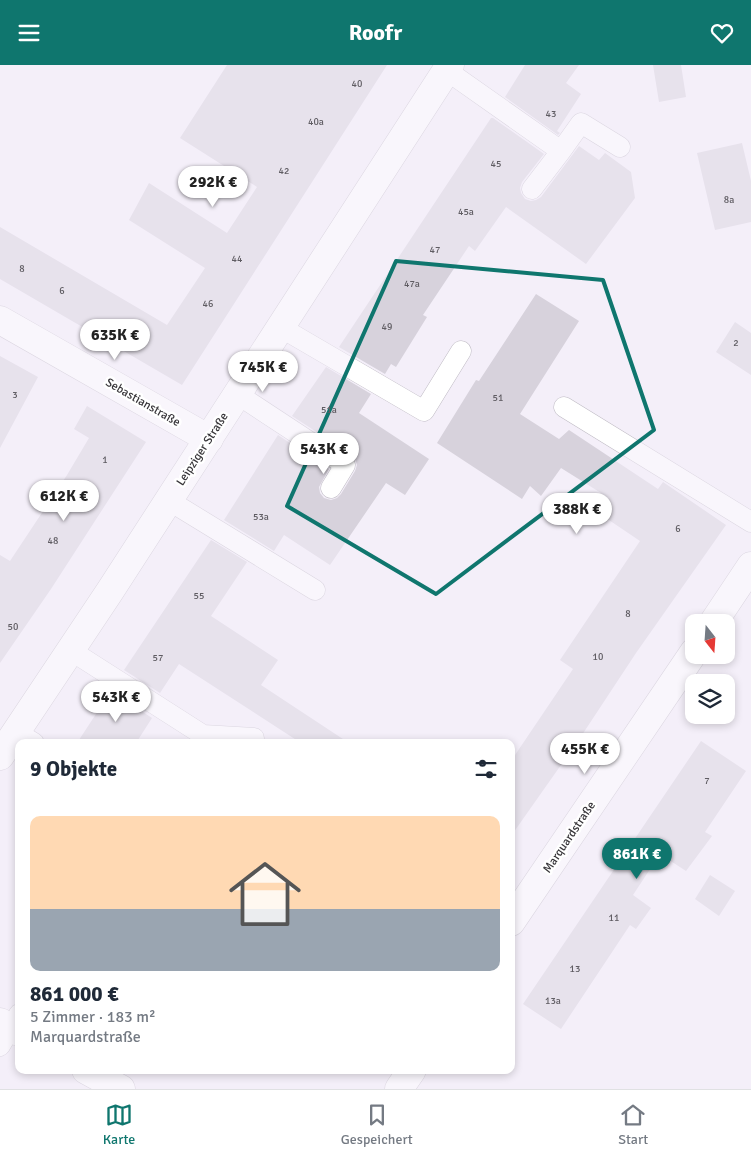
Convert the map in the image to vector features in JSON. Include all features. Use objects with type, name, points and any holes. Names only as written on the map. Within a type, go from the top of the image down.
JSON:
[{"type":"main road","name":"Leipziger Straße","points":[[25,737],[70,651],[448,68]]},
{"type":"main road","name":"Sebastianstraße","points":[[0,320],[209,439]]},
{"type":"main road","points":[[719,614],[751,566]]},
{"type":"main road","name":"Marquardstraße","points":[[515,916],[685,664]]},
{"type":"main road","name":"Leipziger Straße","points":[[0,756],[15,745]]},
{"type":"main road","points":[[93,1074],[118,1088]]},
{"type":"main road","points":[[400,1089],[409,1074]]},
{"type":"lane","points":[[448,68],[561,151]]},
{"type":"lane","points":[[532,189],[581,123],[620,147]]},
{"type":"lane","points":[[280,327],[424,411],[461,351]]},
{"type":"lane","points":[[237,394],[344,465],[331,488]]},
{"type":"lane","points":[[564,407],[751,522]]},
{"type":"lane","points":[[168,500],[315,590]]},
{"type":"lane","points":[[70,651],[203,735],[254,738]]},
{"type":"highlighted area","points":[[396,261],[603,280],[654,430],[436,594],[287,506]]},
{"type":"building","points":[[227,65],[387,65],[182,385],[0,279],[0,227],[167,325],[205,268],[129,220],[149,183],[227,233],[257,187],[180,138]]},
{"type":"building","points":[[525,65],[579,65],[566,83],[581,94],[557,131],[560,133],[558,135],[505,97]]},
{"type":"building","points":[[653,65],[681,65],[686,97],[659,102]]},
{"type":"building","points":[[491,118],[544,154],[522,182],[520,188],[525,199],[531,201],[541,197],[579,146],[599,160],[605,153],[631,172],[635,198],[586,264],[506,207],[475,251],[469,246],[423,315],[427,317],[396,367],[391,364],[385,374],[339,347]]},
{"type":"building","points":[[742,143],[751,181],[751,222],[715,230],[697,153]]},
{"type":"building","points":[[536,294],[579,321],[520,414],[559,439],[569,430],[658,489],[663,482],[726,525],[515,830],[515,755],[573,669],[560,660],[640,541],[597,512],[609,498],[561,468],[541,496],[530,486],[522,499],[437,443],[476,380],[479,381]]},
{"type":"building","points":[[735,322],[751,333],[751,375],[716,352]]},
{"type":"building","points":[[0,356],[38,377],[0,448]]},
{"type":"building","points":[[326,367],[371,394],[359,413],[429,459],[405,495],[386,483],[330,565],[284,535],[274,551],[224,520],[278,435],[329,469],[319,487],[320,493],[324,498],[331,500],[341,494],[355,471],[357,465],[355,459],[352,455],[292,416]]},
{"type":"building","points":[[87,406],[146,442],[51,589],[0,663],[0,555],[10,561],[89,438],[74,429]]},
{"type":"building","points":[[211,540],[247,562],[211,616],[278,660],[261,685],[343,739],[295,739],[179,664],[160,693],[124,670]]},
{"type":"building","points":[[111,691],[152,718],[139,739],[80,739]]},
{"type":"building","points":[[701,741],[746,771],[705,832],[712,836],[686,871],[660,854],[633,895],[651,908],[636,929],[630,925],[561,1029],[523,1004]]},
{"type":"building","points":[[710,875],[735,891],[719,916],[695,899]]}]
